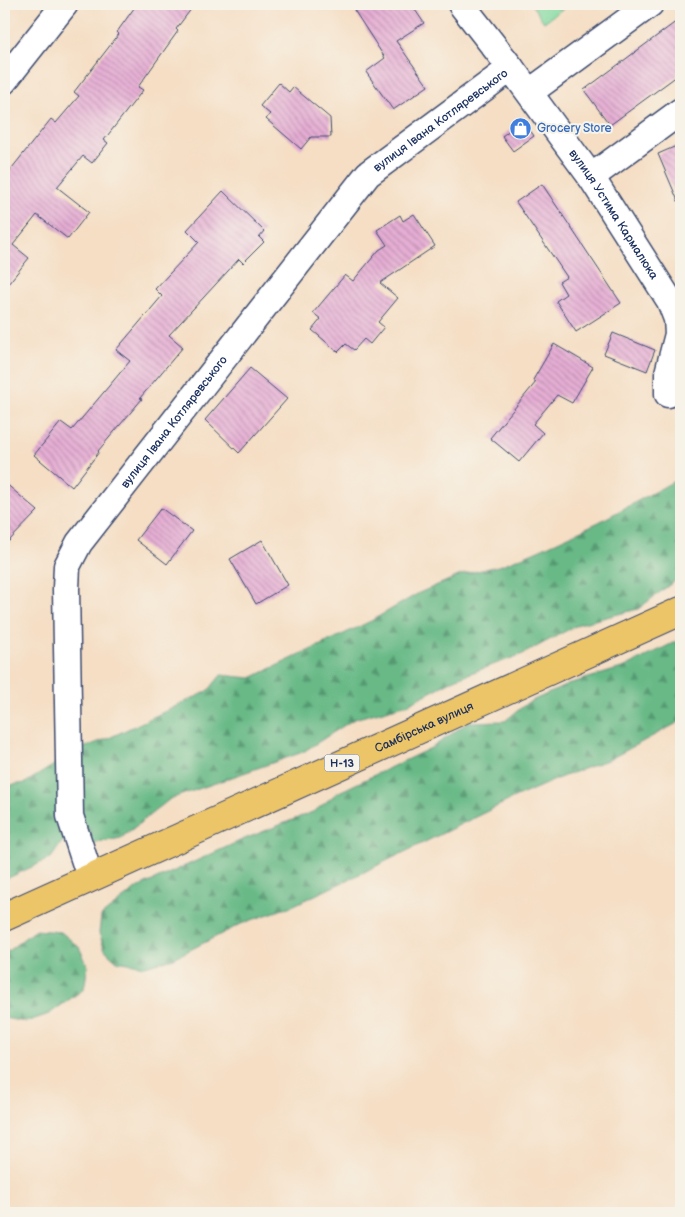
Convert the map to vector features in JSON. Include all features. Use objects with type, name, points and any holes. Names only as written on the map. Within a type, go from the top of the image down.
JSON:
[{"type":"main road","name":"Самбірська вулиця","points":[[4,917],[681,611]]},
{"type":"street","points":[[4,81],[65,4]]},
{"type":"street","name":"вулиця Устима Кармалюка","points":[[461,4],[530,92],[590,177],[670,301],[677,319],[678,334],[668,373],[668,394]]},
{"type":"street","points":[[530,92],[650,4]]},
{"type":"street","name":"вулиця Івана Котляревського","points":[[90,877],[70,816],[67,566],[79,543],[368,174],[511,68]]},
{"type":"street","points":[[590,177],[681,111]]},
{"type":"green space","points":[[531,4],[569,4],[544,22]]},
{"type":"green space","points":[[681,474],[681,576],[638,609],[579,624],[523,654],[457,678],[408,704],[354,719],[303,752],[170,799],[121,838],[91,844],[62,842],[51,858],[4,880],[4,786],[25,783],[80,749],[109,738],[208,691],[221,675],[251,678],[371,621],[419,593],[461,575],[502,565],[599,522],[678,479]]},
{"type":"green space","points":[[681,639],[681,721],[610,759],[564,776],[512,799],[358,875],[292,906],[243,923],[174,958],[145,966],[117,961],[105,950],[99,933],[101,916],[137,888],[242,840],[315,811],[337,793],[433,747],[468,722],[505,721],[527,703],[572,683],[625,667]]},
{"type":"green space","points":[[35,930],[61,932],[79,947],[88,966],[84,989],[49,1014],[26,1022],[4,1018],[4,954]]},
{"type":"building","points":[[137,4],[195,4],[176,29],[178,31],[138,87],[143,90],[104,140],[108,143],[92,163],[83,156],[57,187],[89,212],[68,239],[37,215],[13,245],[29,258],[4,289],[4,178],[51,119],[56,123],[79,96],[74,92],[119,34],[117,32]]},
{"type":"building","points":[[365,4],[411,4],[424,23],[396,41],[428,86],[393,110],[366,72],[385,58],[354,10]]},
{"type":"building","points":[[681,18],[681,73],[610,125],[584,90]]},
{"type":"building","points":[[279,83],[289,92],[293,87],[330,118],[331,137],[311,137],[301,149],[266,119],[270,114],[260,106]]},
{"type":"building","name":"Grocery Store","points":[[523,120],[534,136],[513,151],[502,136]]},
{"type":"building","points":[[681,144],[681,208],[658,154]]},
{"type":"building","points":[[542,184],[621,303],[576,332],[556,301],[566,294],[559,282],[567,277],[516,202]]},
{"type":"building","points":[[223,191],[264,231],[259,237],[264,242],[243,263],[239,259],[169,335],[183,347],[140,398],[142,399],[98,451],[72,487],[34,455],[61,422],[72,430],[130,361],[116,350],[162,296],[155,289],[199,242],[187,230]]},
{"type":"building","points":[[414,214],[435,246],[380,283],[398,298],[378,322],[384,327],[370,344],[364,339],[354,350],[346,344],[338,352],[312,330],[321,319],[313,313],[345,275],[353,281],[379,250],[387,245],[377,230],[400,215],[403,221]]},
{"type":"building","points":[[613,333],[655,350],[647,371],[604,354]]},
{"type":"building","points":[[554,344],[593,367],[572,403],[557,395],[533,424],[543,433],[519,462],[490,438],[536,382],[533,380]]},
{"type":"building","points":[[250,368],[287,399],[239,453],[205,420]]},
{"type":"building","points":[[4,482],[38,511],[4,546]]},
{"type":"building","points":[[161,508],[192,531],[167,564],[136,540]]},
{"type":"building","points":[[262,540],[288,585],[256,604],[230,559]]},
{"type":"place","name":"Grocery Store","points":[[521,128]]}]
